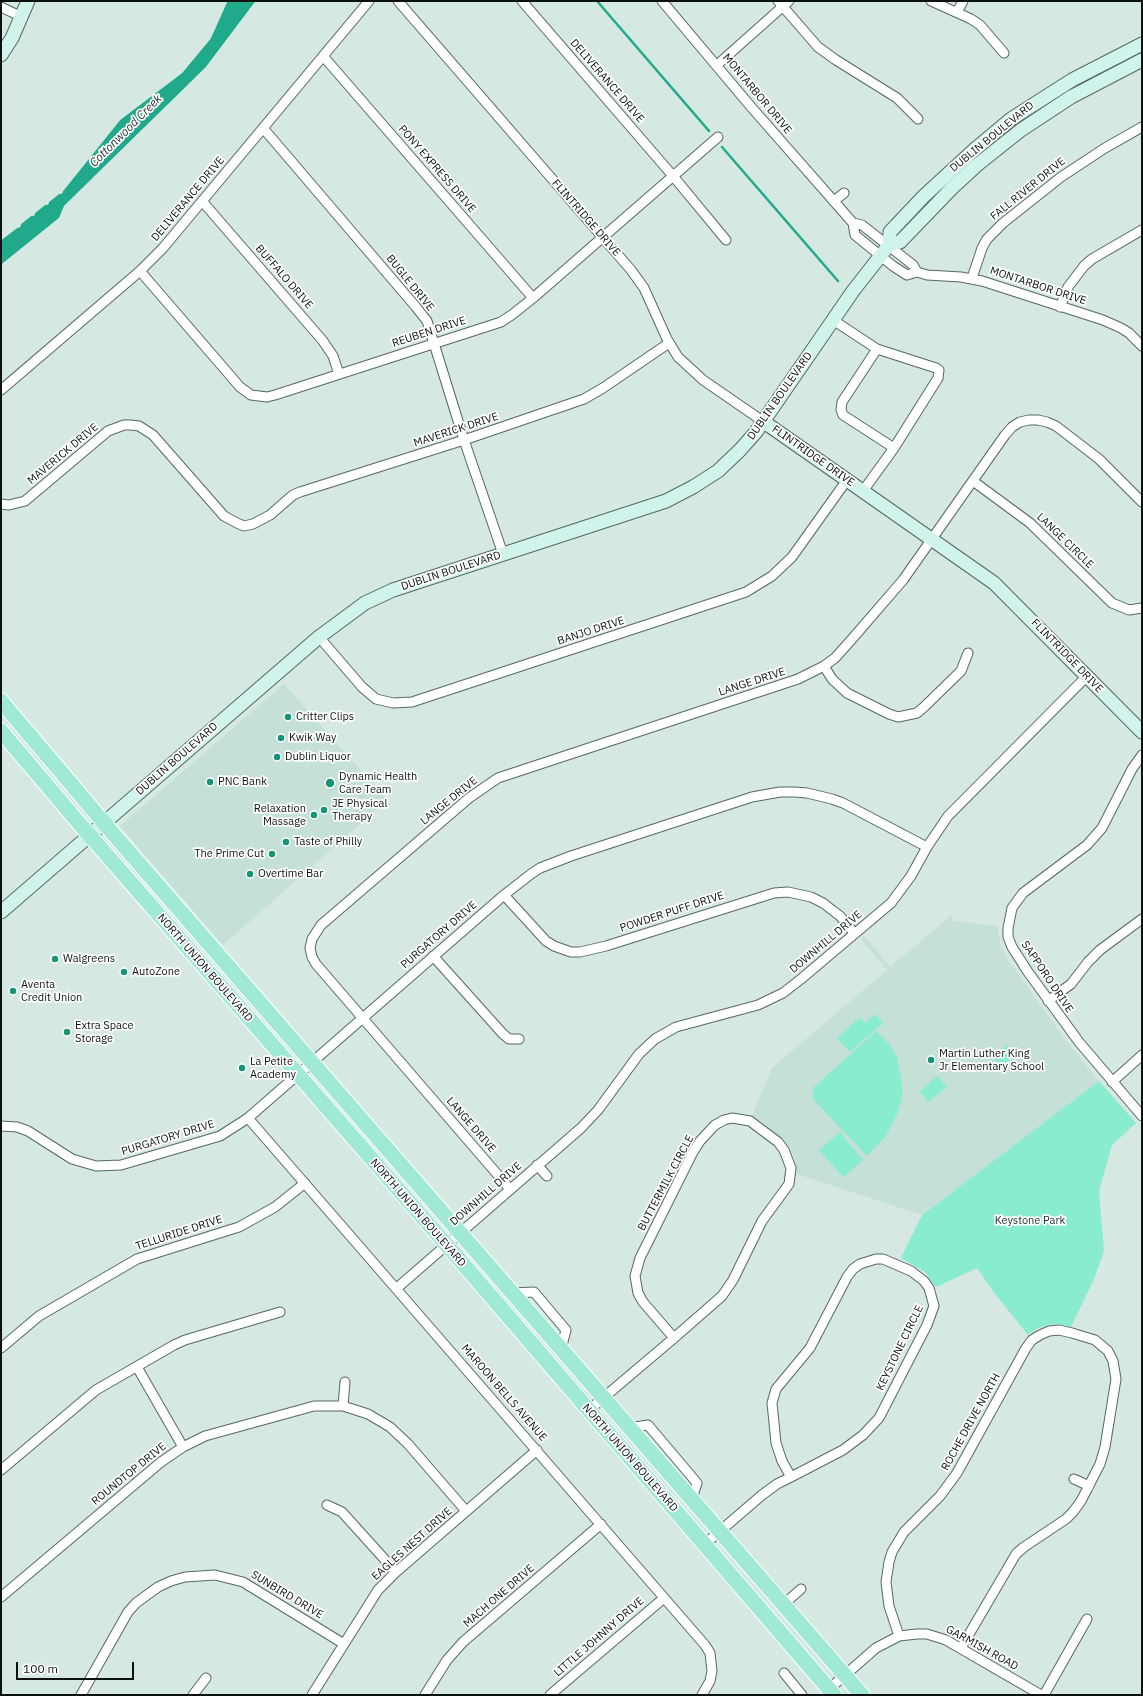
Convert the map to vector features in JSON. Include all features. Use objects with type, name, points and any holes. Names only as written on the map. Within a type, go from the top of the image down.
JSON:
[{"type":"main road","points":[[1,55],[12,38],[28,1]]},
{"type":"main road","name":"DUBLIN BOULEVARD","points":[[889,246],[890,232],[924,196],[974,150],[1011,119],[1072,80],[1142,44]]},
{"type":"main road","name":"DUBLIN BOULEVARD","points":[[1,912],[319,636],[353,611],[378,596],[647,508],[680,495],[706,479],[730,461],[764,422],[833,320],[889,246],[900,242],[952,188],[977,165],[1021,130],[1071,97],[1142,60]]},
{"type":"main road","name":"FLINTRIDGE DRIVE","points":[[764,422],[932,538],[994,583],[1142,732]]},
{"type":"main road","name":"NORTH UNION BOULEVARD","points":[[1,701],[104,822],[862,1695]]},
{"type":"main road","name":"NORTH UNION BOULEVARD","points":[[1,731],[89,835],[832,1692]]},
{"type":"street","name":"DELIVERANCE DRIVE","points":[[1,390],[140,271],[163,248],[369,1]]},
{"type":"street","name":"FLINTRIDGE DRIVE","points":[[398,1],[631,270],[644,288],[669,343],[678,357],[692,371],[764,422]]},
{"type":"street","name":"DELIVERANCE DRIVE","points":[[522,1],[673,176],[726,240]]},
{"type":"street","name":"MONTARBOR DRIVE","points":[[662,1],[752,108],[853,223],[856,235],[880,256],[907,275],[917,272],[927,275],[972,278],[1060,306],[1121,328],[1129,333],[1142,346]]},
{"type":"street","points":[[931,1],[957,12],[980,25],[1004,53]]},
{"type":"street","points":[[957,12],[963,1]]},
{"type":"street","points":[[717,65],[783,3],[818,47],[831,57],[898,98],[918,119]]},
{"type":"street","points":[[1,7],[22,17]]},
{"type":"street","name":"PONY EXPRESS DRIVE","points":[[323,56],[533,298]]},
{"type":"street","name":"FALL RIVER DRIVE","points":[[972,278],[982,248],[988,239],[1004,223],[1060,177],[1104,148],[1142,127]]},
{"type":"street","name":"BUGLE DRIVE","points":[[263,128],[427,321],[464,440],[503,554]]},
{"type":"street","name":"REUBEN DRIVE","points":[[140,271],[240,387],[251,395],[267,397],[501,322],[533,298],[718,137]]},
{"type":"street","points":[[834,201],[844,193]]},
{"type":"street","name":"BUFFALO DRIVE","points":[[202,201],[323,341],[332,356],[339,374]]},
{"type":"street","name":"MONTARBOR DRIVE","points":[[853,223],[862,224],[913,265],[917,272]]},
{"type":"street","points":[[1060,306],[1068,287],[1084,266],[1092,259],[1142,230]]},
{"type":"street","points":[[833,320],[877,349],[939,370],[938,378],[894,448],[863,491]]},
{"type":"street","name":"MAVERICK DRIVE","points":[[1,504],[9,505],[25,501],[108,431],[124,425],[131,425],[139,426],[153,435],[218,511],[244,530],[261,520],[293,495],[300,492],[464,440],[584,399],[603,388],[669,343]]},
{"type":"street","points":[[877,349],[842,402],[841,410],[843,414],[894,448]]},
{"type":"street","points":[[932,538],[1012,427],[1024,421],[1038,420],[1048,422],[1056,426],[1087,448],[1142,502]]},
{"type":"street","name":"BANJO DRIVE","points":[[319,636],[362,687],[376,698],[393,703],[412,702],[746,592],[772,576],[792,557],[847,480]]},
{"type":"street","name":"LANGE CIRCLE","points":[[973,481],[1030,523],[1112,603],[1129,610],[1142,608]]},
{"type":"street","name":"LANGE DRIVE","points":[[510,1189],[361,1018],[314,960],[310,948],[315,932],[480,790],[498,778],[798,679],[824,666],[835,658],[857,634],[906,575],[932,538]]},
{"type":"street","points":[[824,666],[832,679],[847,693],[898,717],[917,713],[924,707],[961,671],[968,653]]},
{"type":"street","name":"DOWNHILL DRIVE","points":[[396,1288],[590,1120],[639,1054],[655,1039],[676,1027],[758,1005],[775,997],[792,986],[896,896],[912,876],[927,847],[952,812],[1086,677]]},
{"type":"street","name":"SAPPORO DRIVE","points":[[1142,755],[1127,777],[1108,818],[1095,837],[1023,893],[1012,908],[1008,928],[1008,937],[1012,947],[1048,1000],[1079,1042],[1142,1116]]},
{"type":"street","name":"PURGATORY DRIVE","points":[[1,1126],[17,1127],[28,1131],[72,1159],[84,1164],[96,1166],[121,1165],[220,1136],[248,1118],[504,895],[540,868],[571,856],[752,797],[780,792],[807,793],[843,803],[927,847]]},
{"type":"street","name":"POWDER PUFF DRIVE","points":[[504,895],[546,941],[554,946],[571,952],[580,952],[606,946],[774,893],[788,892],[811,897],[823,903],[840,916],[854,933]]},
{"type":"street","points":[[1048,1000],[1071,984],[1088,962],[1100,950],[1142,919]]},
{"type":"street","points":[[433,956],[503,1034],[509,1039],[519,1039]]},
{"type":"street","points":[[1112,1082],[1142,1055]]},
{"type":"street","name":"MAROON BELLS AVENUE","points":[[248,1118],[705,1645],[710,1653],[712,1671],[710,1681],[702,1695]]},
{"type":"street","name":"BUTTERMILK CIRCLE","points":[[589,1410],[674,1338],[722,1296],[733,1280],[762,1221],[789,1184],[791,1168],[784,1150],[778,1142],[750,1121],[732,1118],[724,1120],[715,1125],[700,1141],[693,1152],[638,1263],[635,1276],[638,1293],[643,1302],[674,1338]]},
{"type":"street","name":"DOWNHILL DRIVE","points":[[537,1165],[547,1176]]},
{"type":"street","name":"TELLURIDE DRIVE","points":[[1,1348],[39,1316],[137,1259],[239,1227],[275,1207],[305,1183]]},
{"type":"street","name":"KEYSTONE CIRCLE","points":[[705,1544],[762,1495],[791,1477],[843,1450],[863,1436],[879,1418],[927,1325],[934,1306],[929,1288],[924,1281],[911,1271],[883,1259],[876,1258],[860,1264],[853,1269],[847,1277],[810,1348],[776,1389],[772,1403],[776,1443],[782,1461],[791,1477]]},
{"type":"street","points":[[1,1470],[96,1390],[179,1342],[280,1312]]},
{"type":"street","name":"ROCHE DRIVE NORTH","points":[[899,1636],[889,1606],[886,1582],[889,1562],[898,1541],[911,1524],[940,1496],[957,1473],[1026,1348],[1032,1340],[1049,1331],[1059,1330],[1095,1340],[1102,1345],[1113,1361],[1116,1379],[1103,1456],[1089,1486],[1073,1512],[1066,1519],[1016,1554],[961,1648]]},
{"type":"street","points":[[137,1367],[183,1447]]},
{"type":"street","points":[[343,1406],[345,1382]]},
{"type":"street","name":"ROUNDTOP DRIVE","points":[[1,1597],[157,1465],[183,1447],[205,1436],[303,1408],[314,1406],[343,1406],[368,1414],[379,1420],[399,1434],[466,1511]]},
{"type":"street","name":"EAGLES NEST DRIVE","points":[[312,1695],[378,1590],[396,1572],[537,1450]]},
{"type":"street","points":[[1074,1479],[1089,1486]]},
{"type":"street","points":[[327,1505],[342,1512],[396,1572]]},
{"type":"street","name":"MACH ONE DRIVE","points":[[424,1695],[447,1660],[463,1642],[601,1524]]},
{"type":"street","name":"SUNBIRD DRIVE","points":[[81,1695],[128,1612],[136,1603],[158,1587],[185,1577],[215,1575],[243,1582],[344,1644]]},
{"type":"street","points":[[784,1604],[801,1589]]},
{"type":"street","name":"LITTLE JOHNNY DRIVE","points":[[550,1695],[664,1598]]},
{"type":"street","points":[[1043,1695],[1087,1619]]},
{"type":"street","name":"GARMISH ROAD","points":[[832,1692],[844,1675],[876,1648],[899,1636],[908,1634],[927,1634],[946,1640],[1043,1695]]},
{"type":"street","points":[[784,1674],[802,1695]]},
{"type":"street","points":[[193,1695],[206,1678]]},
{"type":"shaded area","points":[[284,684],[387,800],[223,945],[120,826]]},
{"type":"shaded area","name":"Martin Luther King Jr Elementary School","points":[[952,915],[953,921],[998,926],[1000,943],[1006,957],[1066,1041],[1099,1081],[922,1215],[797,1174],[794,1156],[788,1145],[762,1122],[752,1116],[772,1068],[887,970],[861,939],[864,936],[890,967]]},
{"type":"green space","points":[[875,1014],[883,1023],[850,1052],[837,1038],[860,1017],[865,1023]]},
{"type":"green space","points":[[876,1031],[890,1045],[897,1057],[902,1084],[902,1098],[898,1112],[886,1136],[867,1156],[812,1098],[813,1088]]},
{"type":"green space","points":[[1007,1045],[1015,1055],[1001,1067],[993,1057]]},
{"type":"green space","points":[[937,1076],[947,1087],[928,1102],[920,1091]]},
{"type":"green space","name":"Keystone Park","points":[[1099,1081],[1136,1123],[1112,1145],[1099,1191],[1104,1251],[1094,1279],[1071,1327],[1056,1324],[1048,1325],[1036,1329],[1028,1335],[995,1294],[977,1268],[936,1287],[925,1272],[901,1258],[922,1215]]},
{"type":"green space","points":[[840,1132],[863,1160],[843,1177],[819,1150]]},
{"type":"water","points":[[229,1],[254,1],[205,66],[63,205],[58,217],[1,263],[1,242],[66,190],[121,121],[183,74],[211,39]]},
{"type":"waterway","name":"Cottonwood Creek","points":[[64,192],[121,121],[183,74],[212,39],[229,1]]},
{"type":"waterway","name":"Cottonwood Creek","points":[[1,263],[58,217],[63,205],[205,66],[254,1]]},
{"type":"waterway","points":[[597,1],[709,131]]},
{"type":"waterway","points":[[722,147],[838,281]]},
{"type":"waterway","name":"Cottonwood Creek","points":[[50,203],[60,195]]},
{"type":"waterway","name":"Cottonwood Creek","points":[[36,214],[46,206]]},
{"type":"waterway","name":"Cottonwood Creek","points":[[22,225],[32,217]]},
{"type":"waterway","name":"Cottonwood Creek","points":[[1,242],[18,229]]},
{"type":"place","name":"Critter Clips","points":[[288,717]]},
{"type":"place","name":"Kwik Way","points":[[281,738]]},
{"type":"place","name":"Dublin Liquor","points":[[277,757]]},
{"type":"place","name":"PNC Bank","points":[[210,782]]},
{"type":"place","name":"Dynamic Health Care Team","points":[[330,783]]},
{"type":"place","name":"JE Physical Therapy","points":[[324,810]]},
{"type":"place","name":"Relaxation Massage","points":[[314,815]]},
{"type":"place","name":"Taste of Philly","points":[[286,842]]},
{"type":"place","name":"The Prime Cut","points":[[272,854]]},
{"type":"place","name":"Overtime Bar","points":[[250,874]]},
{"type":"place","name":"Walgreens","points":[[55,959]]},
{"type":"place","name":"AutoZone","points":[[124,972]]},
{"type":"place","name":"Aventa Credit Union","points":[[13,991]]},
{"type":"place","name":"Extra Space Storage","points":[[67,1032]]},
{"type":"place","name":"Martin Luther King Jr Elementary School","points":[[931,1060]]},
{"type":"place","name":"La Petite Academy","points":[[242,1068]]}]
